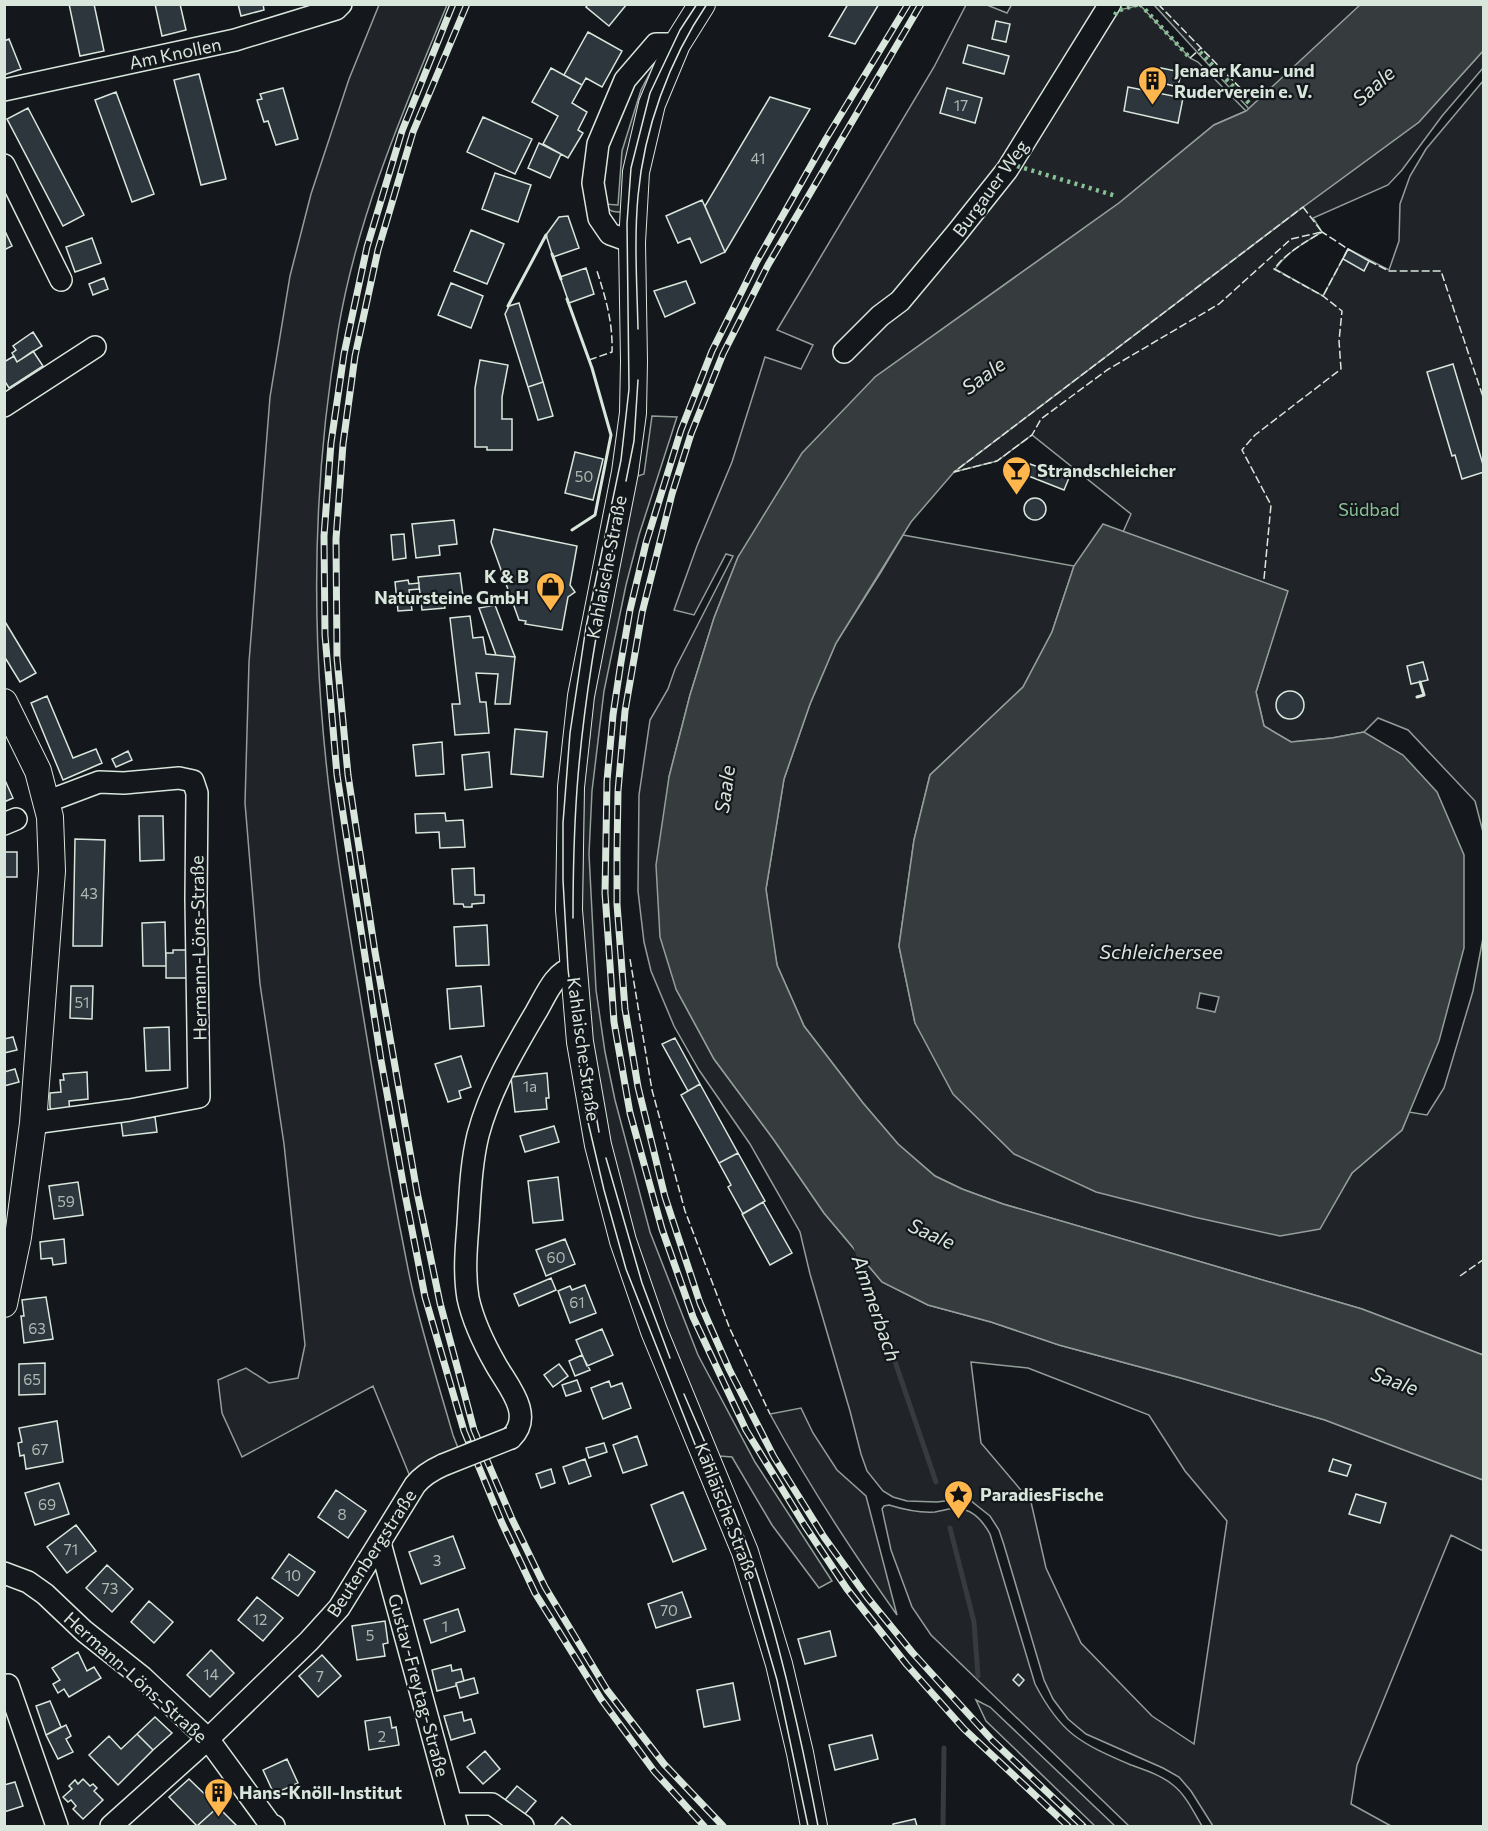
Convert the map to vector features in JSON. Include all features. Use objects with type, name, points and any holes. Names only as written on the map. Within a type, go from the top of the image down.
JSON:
[{"type":"main road","name":"Kahlaische Straße","points":[[702,4],[678,44],[652,104],[636,172],[632,242],[633,413],[625,472],[580,696],[571,787],[569,910],[580,1042],[596,1134],[623,1241],[654,1331],[745,1552],[779,1664],[800,1753],[814,1827]]},
{"type":"main road","points":[[4,702],[38,771],[50,817],[52,871],[33,1123],[18,1238],[4,1304]]},
{"type":"street","name":"Am Knollen","points":[[4,90],[235,40],[336,9],[341,4]]},
{"type":"street","name":"Burgauer Weg","points":[[844,352],[880,316],[900,300],[1007,170],[1110,4]]},
{"type":"street","points":[[632,242],[610,234],[599,218],[593,183],[598,144],[625,80],[656,44],[678,44]]},
{"type":"street","points":[[4,165],[61,280]]},
{"type":"street","points":[[4,406],[95,347]]},
{"type":"street","name":"Hermann-Löns-Straße","points":[[33,1123],[130,1110],[199,1097],[197,793],[193,781],[179,778],[124,783],[99,782],[46,802]]},
{"type":"street","name":"Beutenbergstraße","points":[[111,1827],[309,1641],[339,1608],[420,1478],[443,1465],[512,1438],[519,1428],[518,1405],[479,1331],[468,1295],[465,1271],[472,1168],[478,1135],[504,1066],[553,984],[563,971],[573,968]]},
{"type":"street","name":"Gustav-Freytag-Straße","points":[[380,1543],[457,1827]]},
{"type":"street","name":"Hermann-Löns-Straße","points":[[4,1573],[28,1582],[45,1594],[84,1631],[142,1677],[208,1738],[247,1795],[274,1827]]},
{"type":"street","points":[[8,1685],[57,1827]]},
{"type":"street","points":[[451,1804],[492,1804],[523,1827]]},
{"type":"green space","points":[[1012,4],[1095,4],[1112,10],[1140,5],[1190,58],[1198,62],[1246,111],[1214,125],[1119,203],[875,377],[738,557],[714,618],[690,695],[669,777],[676,989],[714,1059],[824,1213],[882,1282],[928,1305],[991,1322],[1059,1345],[1325,1420],[1483,1480],[1483,1551],[1451,1535],[1357,1765],[1351,1804],[1391,1826],[1213,1826],[1191,1791],[1179,1777],[1086,1734],[1068,1719],[1053,1699],[1044,1680],[1004,1545],[999,1530],[990,1516],[971,1501],[960,1499],[937,1502],[907,1501],[893,1497],[883,1491],[867,1471],[800,1232],[750,1144],[699,1070],[674,1026],[651,971],[644,942],[638,891],[639,795],[650,720],[668,689],[675,669],[733,556],[726,554],[694,615],[674,610],[697,546],[732,462],[765,357],[801,369],[813,345],[777,330],[934,67],[966,5],[987,5],[1007,13]],"holes":[[[971,1362],[1028,1368],[1149,1415],[1185,1471],[1227,1521],[1194,1744],[1152,1716],[1081,1643],[1046,1568],[1031,1502],[981,1443]]]},
{"type":"green space","points":[[379,5],[447,5],[383,165],[346,289],[325,424],[318,518],[317,612],[321,705],[332,815],[379,1112],[413,1291],[438,1384],[460,1453],[411,1479],[373,1386],[242,1457],[222,1413],[218,1380],[246,1368],[269,1383],[298,1378],[305,1345],[284,1144],[260,984],[245,803],[249,662],[270,397],[290,276],[311,194],[349,79]]},
{"type":"green space","points":[[1154,5],[1361,5],[1249,109]]},
{"type":"green space","name":"Südbad","points":[[1483,51],[1483,68],[1388,185],[1313,218],[1322,232],[1290,253],[1275,269],[1323,296],[1348,249],[1389,270],[1399,241],[1400,204],[1410,176],[1426,149],[1483,81],[1483,832],[1475,801],[1408,730],[1378,718],[1364,732],[1291,742],[1264,726],[1256,692],[1287,591],[1123,532],[1131,514],[1032,435],[997,461],[954,472],[1303,207],[1419,122]]},
{"type":"green space","points":[[660,56],[622,212],[612,211],[605,204],[618,205],[622,151],[641,90],[655,63],[649,59]]},
{"type":"green space","points":[[652,416],[677,417],[639,535],[604,691],[592,791],[589,854],[596,990],[615,1100],[650,1232],[698,1355],[755,1462],[832,1581],[819,1588],[772,1525],[732,1457],[719,1456],[655,1299],[634,1236],[614,1163],[593,1051],[579,879],[585,740],[632,478],[644,474]]},
{"type":"green space","points":[[903,535],[1074,566],[1052,632],[1023,687],[930,775],[914,840],[899,946],[915,1023],[1319,1229],[1352,1173],[1402,1130],[1409,1112],[1427,1115],[1444,1088],[1473,991],[1483,938],[1483,1355],[1362,1309],[1003,1204],[935,1176],[898,1144],[863,1103],[804,1026],[777,965],[766,889],[784,779],[810,704],[836,643]]},
{"type":"green space","points":[[801,1408],[813,1433],[837,1470],[866,1496],[897,1615],[830,1516],[770,1414]]},
{"type":"green space","points":[[889,1505],[923,1512],[963,1509],[979,1518],[990,1534],[1035,1684],[1054,1715],[1063,1726],[1085,1743],[1168,1781],[1182,1794],[1202,1826],[1129,1826],[931,1635],[912,1607],[891,1550],[882,1509]]},
{"type":"green space","points":[[976,1700],[990,1707],[1115,1826],[1095,1826],[986,1721]]},
{"type":"water","name":"Saale","points":[[1361,4],[1483,5],[1483,51],[1419,122],[1303,207],[954,472],[911,522],[836,643],[810,704],[784,779],[766,889],[777,965],[804,1026],[863,1103],[898,1144],[935,1176],[1003,1204],[1362,1309],[1483,1355],[1483,1480],[1325,1420],[1059,1345],[991,1322],[928,1305],[882,1282],[824,1213],[714,1059],[676,989],[660,937],[656,865],[669,777],[690,695],[714,618],[738,557],[802,453],[875,377],[1119,203],[1214,125],[1246,111]]},
{"type":"water","name":"Schleichersee","points":[[1103,524],[1288,591],[1256,692],[1264,726],[1291,742],[1364,732],[1403,755],[1437,792],[1464,855],[1464,948],[1439,1041],[1402,1130],[1352,1173],[1320,1229],[1280,1236],[1194,1217],[1096,1192],[1014,1154],[953,1094],[915,1023],[899,946],[914,840],[930,775],[1023,687],[1052,632],[1074,566]]},
{"type":"pier","points":[[1200,993],[1219,997],[1215,1012],[1197,1008]]},
{"type":"building","points":[[69,4],[94,4],[104,51],[80,56]]},
{"type":"building","points":[[155,4],[180,4],[186,30],[162,36]]},
{"type":"building","points":[[238,4],[263,4],[264,10],[241,16]]},
{"type":"building","points":[[588,4],[627,4],[609,26],[586,7]]},
{"type":"building","points":[[848,4],[879,4],[855,44],[829,36]]},
{"type":"building","points":[[996,21],[1010,24],[1006,42],[992,39]]},
{"type":"building","points":[[588,32],[622,51],[602,87],[586,78],[582,85],[564,75]]},
{"type":"building","points":[[9,39],[21,69],[4,75],[4,41]]},
{"type":"building","points":[[968,45],[1009,56],[1004,74],[963,63]]},
{"type":"building","points":[[551,68],[582,85],[572,103],[587,112],[578,130],[583,133],[568,158],[543,144],[558,116],[532,102]]},
{"type":"building","points":[[1161,68],[1181,72],[1178,87],[1158,82]]},
{"type":"building","points":[[199,74],[226,179],[201,185],[174,80]]},
{"type":"building","name":"Jenaer Kanu- und Ruderverein e. V.","points":[[1128,87],[1183,98],[1178,123],[1124,111]]},
{"type":"building","points":[[283,88],[298,139],[276,145],[268,121],[264,122],[257,100],[262,99],[260,94]]},
{"type":"building","points":[[947,88],[982,98],[975,123],[940,113]]},
{"type":"building","points":[[116,92],[154,194],[132,202],[95,100]]},
{"type":"building","points":[[770,97],[810,109],[725,252],[705,206]]},
{"type":"building","points":[[28,108],[84,215],[63,226],[7,119]]},
{"type":"building","points":[[483,117],[532,139],[515,174],[467,152]]},
{"type":"building","points":[[539,143],[561,154],[550,178],[528,168]]},
{"type":"building","points":[[495,173],[531,185],[518,222],[482,209]]},
{"type":"building","points":[[702,200],[725,252],[701,263],[690,238],[678,243],[666,216]]},
{"type":"building","points":[[568,216],[579,248],[553,257],[546,235],[559,217]]},
{"type":"building","points":[[4,229],[12,246],[4,250]]},
{"type":"building","points":[[471,230],[504,244],[487,284],[454,271]]},
{"type":"building","points":[[92,238],[101,263],[75,272],[66,247]]},
{"type":"building","points":[[1348,249],[1369,261],[1364,271],[1343,259]]},
{"type":"building","points":[[586,268],[594,294],[569,303],[560,277]]},
{"type":"building","points":[[104,278],[108,289],[93,295],[89,284]]},
{"type":"building","points":[[686,281],[695,303],[665,317],[654,291]]},
{"type":"building","points":[[451,283],[483,296],[471,328],[438,315]]},
{"type":"building","points":[[519,303],[543,382],[528,387],[505,314],[509,306]]},
{"type":"building","points":[[33,332],[42,346],[17,362],[12,353],[16,350],[13,346]]},
{"type":"building","points":[[33,351],[43,366],[9,388],[4,380],[4,362],[14,356],[17,362]]},
{"type":"building","points":[[480,360],[508,365],[502,397],[502,419],[512,419],[512,450],[487,450],[487,447],[475,447],[475,388]]},
{"type":"building","points":[[1453,364],[1484,468],[1484,472],[1462,479],[1455,455],[1452,456],[1427,372]]},
{"type":"building","points":[[543,382],[553,416],[538,420],[528,387]]},
{"type":"building","points":[[575,452],[603,459],[593,500],[565,493]]},
{"type":"building","points":[[1030,464],[1069,478],[1064,490],[1026,475]]},
{"type":"building","points":[[1035,498],[1043,501],[1046,509],[1043,517],[1035,520],[1027,517],[1024,509],[1027,501]]},
{"type":"building","points":[[454,520],[457,544],[439,546],[440,555],[416,558],[412,524]]},
{"type":"building","points":[[494,529],[577,546],[570,585],[575,592],[568,597],[562,630],[525,624],[526,621],[519,620],[491,542]]},
{"type":"building","points":[[404,534],[406,558],[393,560],[391,535]]},
{"type":"building","points":[[460,573],[463,596],[444,598],[445,608],[422,610],[418,577]]},
{"type":"building","points":[[408,580],[409,584],[419,583],[419,589],[409,590],[412,610],[398,611],[395,582]]},
{"type":"building","points":[[495,605],[515,657],[496,655],[479,608]]},
{"type":"building","points":[[470,616],[473,638],[483,637],[486,654],[515,657],[510,704],[495,704],[498,674],[476,673],[480,702],[486,702],[489,733],[455,735],[452,704],[460,704],[450,618]]},
{"type":"building","points":[[4,620],[36,673],[20,682],[4,656]]},
{"type":"building","points":[[1423,662],[1428,680],[1411,684],[1407,666]]},
{"type":"building","points":[[1290,691],[1300,695],[1304,705],[1300,715],[1290,719],[1280,715],[1276,705],[1280,695]]},
{"type":"building","points":[[47,696],[73,758],[96,749],[102,763],[63,780],[31,703]]},
{"type":"building","points":[[515,729],[547,732],[543,777],[511,774]]},
{"type":"building","points":[[442,742],[444,774],[416,776],[413,745]]},
{"type":"building","points":[[128,751],[132,760],[116,767],[112,759]]},
{"type":"building","points":[[489,752],[492,787],[465,790],[462,755]]},
{"type":"building","points":[[4,778],[13,798],[4,802]]},
{"type":"building","points":[[445,813],[446,821],[463,820],[465,847],[440,848],[439,832],[416,833],[415,814]]},
{"type":"building","points":[[139,816],[163,816],[164,860],[140,861]]},
{"type":"building","points":[[75,839],[105,840],[102,946],[73,946]]},
{"type":"building","points":[[4,852],[17,852],[17,877],[4,877]]},
{"type":"building","points":[[474,868],[475,895],[484,895],[484,903],[472,904],[472,907],[454,904],[452,869]]},
{"type":"building","points":[[165,922],[166,966],[143,966],[142,923]]},
{"type":"building","points":[[487,925],[489,965],[456,966],[454,927]]},
{"type":"building","points":[[173,950],[190,950],[189,978],[166,978],[166,953],[173,953]]},
{"type":"building","points":[[71,986],[93,986],[92,1019],[70,1018]]},
{"type":"building","points":[[481,986],[484,1026],[450,1029],[447,989]]},
{"type":"building","points":[[169,1027],[170,1070],[146,1071],[144,1028]]},
{"type":"building","points":[[13,1037],[17,1050],[4,1053],[4,1039]]},
{"type":"building","points":[[675,1038],[700,1084],[688,1091],[662,1044]]},
{"type":"building","points":[[461,1056],[471,1087],[459,1091],[461,1098],[448,1102],[435,1064]]},
{"type":"building","points":[[15,1069],[19,1082],[4,1086],[4,1072]]},
{"type":"building","points":[[87,1072],[88,1099],[69,1101],[70,1116],[54,1116],[50,1107],[50,1093],[61,1092],[60,1080],[64,1080],[63,1074]]},
{"type":"building","points":[[547,1073],[549,1098],[546,1098],[547,1109],[515,1112],[511,1077]]},
{"type":"building","points":[[700,1084],[738,1153],[719,1163],[681,1095]]},
{"type":"building","points":[[155,1117],[157,1132],[123,1136],[121,1121]]},
{"type":"building","points":[[554,1126],[559,1142],[525,1152],[520,1136]]},
{"type":"building","points":[[738,1153],[765,1201],[743,1214],[728,1187],[731,1185],[719,1163]]},
{"type":"building","points":[[558,1177],[563,1220],[533,1223],[528,1181]]},
{"type":"building","points":[[78,1182],[83,1215],[54,1219],[49,1186]]},
{"type":"building","points":[[763,1202],[792,1253],[770,1265],[742,1214]]},
{"type":"building","points":[[64,1239],[66,1263],[53,1265],[52,1258],[41,1259],[40,1242]]},
{"type":"building","points":[[565,1239],[575,1264],[546,1276],[536,1250]]},
{"type":"building","points":[[551,1278],[556,1290],[519,1306],[514,1294]]},
{"type":"building","points":[[585,1285],[596,1313],[570,1323],[558,1291],[570,1286],[572,1290]]},
{"type":"building","points":[[46,1297],[53,1339],[24,1343],[22,1300]]},
{"type":"building","points":[[602,1329],[613,1355],[587,1366],[576,1340]]},
{"type":"building","points":[[582,1355],[590,1370],[575,1376],[569,1361]]},
{"type":"building","points":[[45,1363],[45,1394],[19,1395],[19,1364]]},
{"type":"building","points":[[559,1364],[568,1376],[553,1387],[544,1375]]},
{"type":"building","points":[[577,1380],[581,1391],[566,1396],[562,1385]]},
{"type":"building","points":[[609,1381],[611,1387],[622,1383],[631,1408],[603,1419],[591,1388]]},
{"type":"building","points":[[57,1421],[63,1462],[26,1469],[24,1455],[20,1456],[18,1443],[22,1442],[19,1428]]},
{"type":"building","points":[[637,1436],[647,1465],[623,1473],[613,1445]]},
{"type":"building","points":[[604,1443],[607,1452],[589,1458],[586,1448]]},
{"type":"building","points":[[585,1459],[591,1476],[569,1484],[563,1467]]},
{"type":"building","points":[[1333,1459],[1351,1465],[1347,1476],[1329,1471]]},
{"type":"building","points":[[551,1469],[555,1483],[541,1488],[536,1474]]},
{"type":"building","points":[[59,1483],[69,1514],[35,1525],[25,1493]]},
{"type":"building","points":[[336,1490],[366,1511],[348,1538],[318,1517]]},
{"type":"building","points":[[683,1492],[706,1549],[673,1562],[651,1505]]},
{"type":"building","points":[[1356,1494],[1386,1503],[1380,1523],[1349,1514]]},
{"type":"building","points":[[76,1525],[96,1551],[67,1573],[47,1547]]},
{"type":"building","points":[[453,1536],[465,1568],[421,1584],[409,1552]]},
{"type":"building","points":[[289,1554],[315,1572],[298,1596],[272,1578]]},
{"type":"building","points":[[107,1565],[133,1589],[112,1612],[86,1588]]},
{"type":"building","points":[[682,1592],[691,1617],[656,1628],[648,1604]]},
{"type":"building","points":[[257,1597],[283,1618],[263,1641],[238,1620]]},
{"type":"building","points":[[149,1601],[173,1622],[154,1643],[131,1622]]},
{"type":"building","points":[[458,1609],[465,1631],[431,1643],[424,1620]]},
{"type":"building","points":[[385,1621],[388,1643],[383,1644],[385,1656],[357,1660],[352,1626]]},
{"type":"building","points":[[830,1631],[836,1656],[805,1664],[798,1639]]},
{"type":"building","points":[[211,1650],[234,1673],[210,1697],[187,1675]]},
{"type":"building","points":[[78,1652],[87,1671],[94,1667],[101,1678],[69,1697],[64,1689],[58,1693],[53,1684],[60,1680],[52,1668]]},
{"type":"building","points":[[322,1655],[341,1676],[318,1697],[299,1676]]},
{"type":"building","points":[[451,1665],[452,1671],[461,1669],[464,1681],[456,1683],[456,1686],[437,1691],[432,1670]]},
{"type":"building","points":[[1018,1674],[1024,1680],[1019,1686],[1013,1680]]},
{"type":"building","points":[[474,1678],[478,1693],[460,1698],[456,1683]]},
{"type":"building","points":[[733,1683],[740,1720],[704,1727],[697,1690]]},
{"type":"building","points":[[50,1701],[61,1727],[46,1735],[36,1706]]},
{"type":"building","points":[[462,1712],[464,1721],[471,1719],[475,1733],[451,1740],[444,1716]]},
{"type":"building","points":[[155,1717],[172,1733],[153,1750],[137,1734]]},
{"type":"building","points":[[390,1717],[392,1728],[396,1727],[399,1745],[369,1750],[365,1721]]},
{"type":"building","points":[[66,1725],[71,1736],[66,1739],[73,1752],[58,1759],[46,1735]]},
{"type":"building","points":[[137,1734],[153,1750],[118,1785],[89,1755],[109,1736],[121,1749]]},
{"type":"building","points":[[872,1735],[878,1759],[835,1770],[829,1745]]},
{"type":"building","points":[[485,1751],[500,1769],[483,1784],[467,1767]]},
{"type":"building","points":[[287,1759],[298,1783],[274,1794],[263,1770]]},
{"type":"building","points":[[83,1779],[90,1786],[93,1784],[97,1788],[94,1791],[103,1800],[83,1819],[73,1809],[76,1806],[71,1800],[68,1802],[63,1797],[72,1789],[69,1786],[75,1780],[78,1784]]},
{"type":"building","points":[[189,1779],[218,1807],[197,1826],[169,1797]]},
{"type":"building","points":[[15,1782],[23,1806],[4,1812],[4,1785]]},
{"type":"building","points":[[517,1786],[536,1801],[524,1815],[505,1800]]},
{"type":"building","name":"Hans-Knöll-Institut","points":[[218,1807],[237,1826],[197,1826]]},
{"type":"building","points":[[562,1817],[572,1826],[554,1826]]},
{"type":"building","points":[[915,1819],[917,1826],[893,1826],[893,1824]]},
{"type":"waterway","name":"Ammerbach","points":[[856,1247],[936,1482]]},
{"type":"waterway","name":"Ammerbach","points":[[950,1528],[974,1622],[978,1676]]},
{"type":"waterway","name":"Ammerbach","points":[[943,1826],[944,1748]]},
{"type":"tram line","points":[[697,4],[680,30],[650,93],[631,168],[627,223],[629,389],[621,460],[586,627],[570,733],[563,823],[563,880],[568,969],[584,1105],[626,1269],[748,1579],[777,1680],[808,1826]]},
{"type":"tram line","points":[[638,329],[637,213],[646,146],[660,96],[670,72],[681,48],[707,4]]},
{"type":"tram line","points":[[626,481],[634,441],[638,380]]},
{"type":"tram line","points":[[573,918],[575,821],[583,727],[596,635],[614,543]]},
{"type":"tram line","points":[[587,1064],[599,1132]]},
{"type":"tram line","points":[[606,1158],[642,1283],[670,1358]]},
{"type":"tram line","points":[[684,1394],[733,1508],[758,1577],[792,1701],[818,1826]]},
{"type":"railway","points":[[453,4],[402,131],[367,247],[344,354],[331,443],[324,536],[325,635],[337,775],[381,1060],[405,1194],[425,1297],[464,1431],[502,1523],[535,1593],[601,1699],[654,1771],[704,1826]]},
{"type":"railway","points":[[467,4],[413,132],[378,250],[355,356],[343,444],[336,539],[337,658],[348,775],[375,952],[417,1192],[440,1303],[474,1430],[512,1519],[545,1587],[607,1690],[664,1764],[723,1826]]},
{"type":"railway","points":[[908,4],[826,139],[757,261],[712,351],[681,430],[646,543],[630,610],[621,662],[607,781],[605,893],[614,1022],[630,1113],[662,1229],[693,1317],[746,1430],[847,1589],[907,1665],[964,1729],[1068,1826]]},
{"type":"railway","points":[[921,4],[768,265],[723,354],[691,434],[672,494],[642,613],[625,711],[618,791],[617,852],[617,904],[625,1009],[638,1087],[665,1197],[700,1303],[729,1369],[774,1457],[824,1537],[867,1597],[912,1652],[992,1740],[1083,1826]]},
{"type":"hedge","points":[[1115,15],[1117,11],[1139,4]]},
{"type":"hedge","points":[[1140,4],[1190,58]]},
{"type":"hedge","points":[[1200,52],[1249,103]]},
{"type":"hedge","points":[[1017,166],[1116,196]]},
{"type":"fence","points":[[1158,4],[1248,96]]},
{"type":"fence","points":[[1190,58],[1201,48]]},
{"type":"fence","points":[[1303,207],[1322,232],[1291,239],[1219,304],[1107,370],[1041,419],[1032,435],[997,461],[954,472],[1303,207]]},
{"type":"fence","points":[[1264,579],[1271,505],[1242,450],[1255,435],[1341,369],[1339,341],[1342,311],[1323,296],[1274,269],[1290,253],[1322,232],[1348,249],[1323,296]]},
{"type":"fence","points":[[1369,261],[1389,271],[1441,271],[1484,400]]},
{"type":"fence","points":[[589,360],[612,352],[608,311],[597,271]]},
{"type":"fence","points":[[630,959],[652,1090],[685,1211],[730,1329],[770,1414]]},
{"type":"fence","points":[[1460,1276],[1484,1259]]},
{"type":"wall","points":[[508,306],[546,236]]},
{"type":"wall","points":[[552,254],[561,279]]},
{"type":"wall","points":[[567,299],[592,368],[611,435],[595,515],[572,530]]},
{"type":"wall","points":[[1417,697],[1424,695],[1420,682]]},
{"type":"place","name":"Jenaer Kanu- und Ruderverein e. V.","points":[[1153,106]]},
{"type":"place","name":"Strandschleicher","points":[[1016,496]]},
{"type":"place","name":"K & B Natursteine GmbH","points":[[550,612]]},
{"type":"place","name":"ParadiesFische","points":[[959,1520]]},
{"type":"place","name":"Hans-Knöll-Institut","points":[[218,1818]]}]
